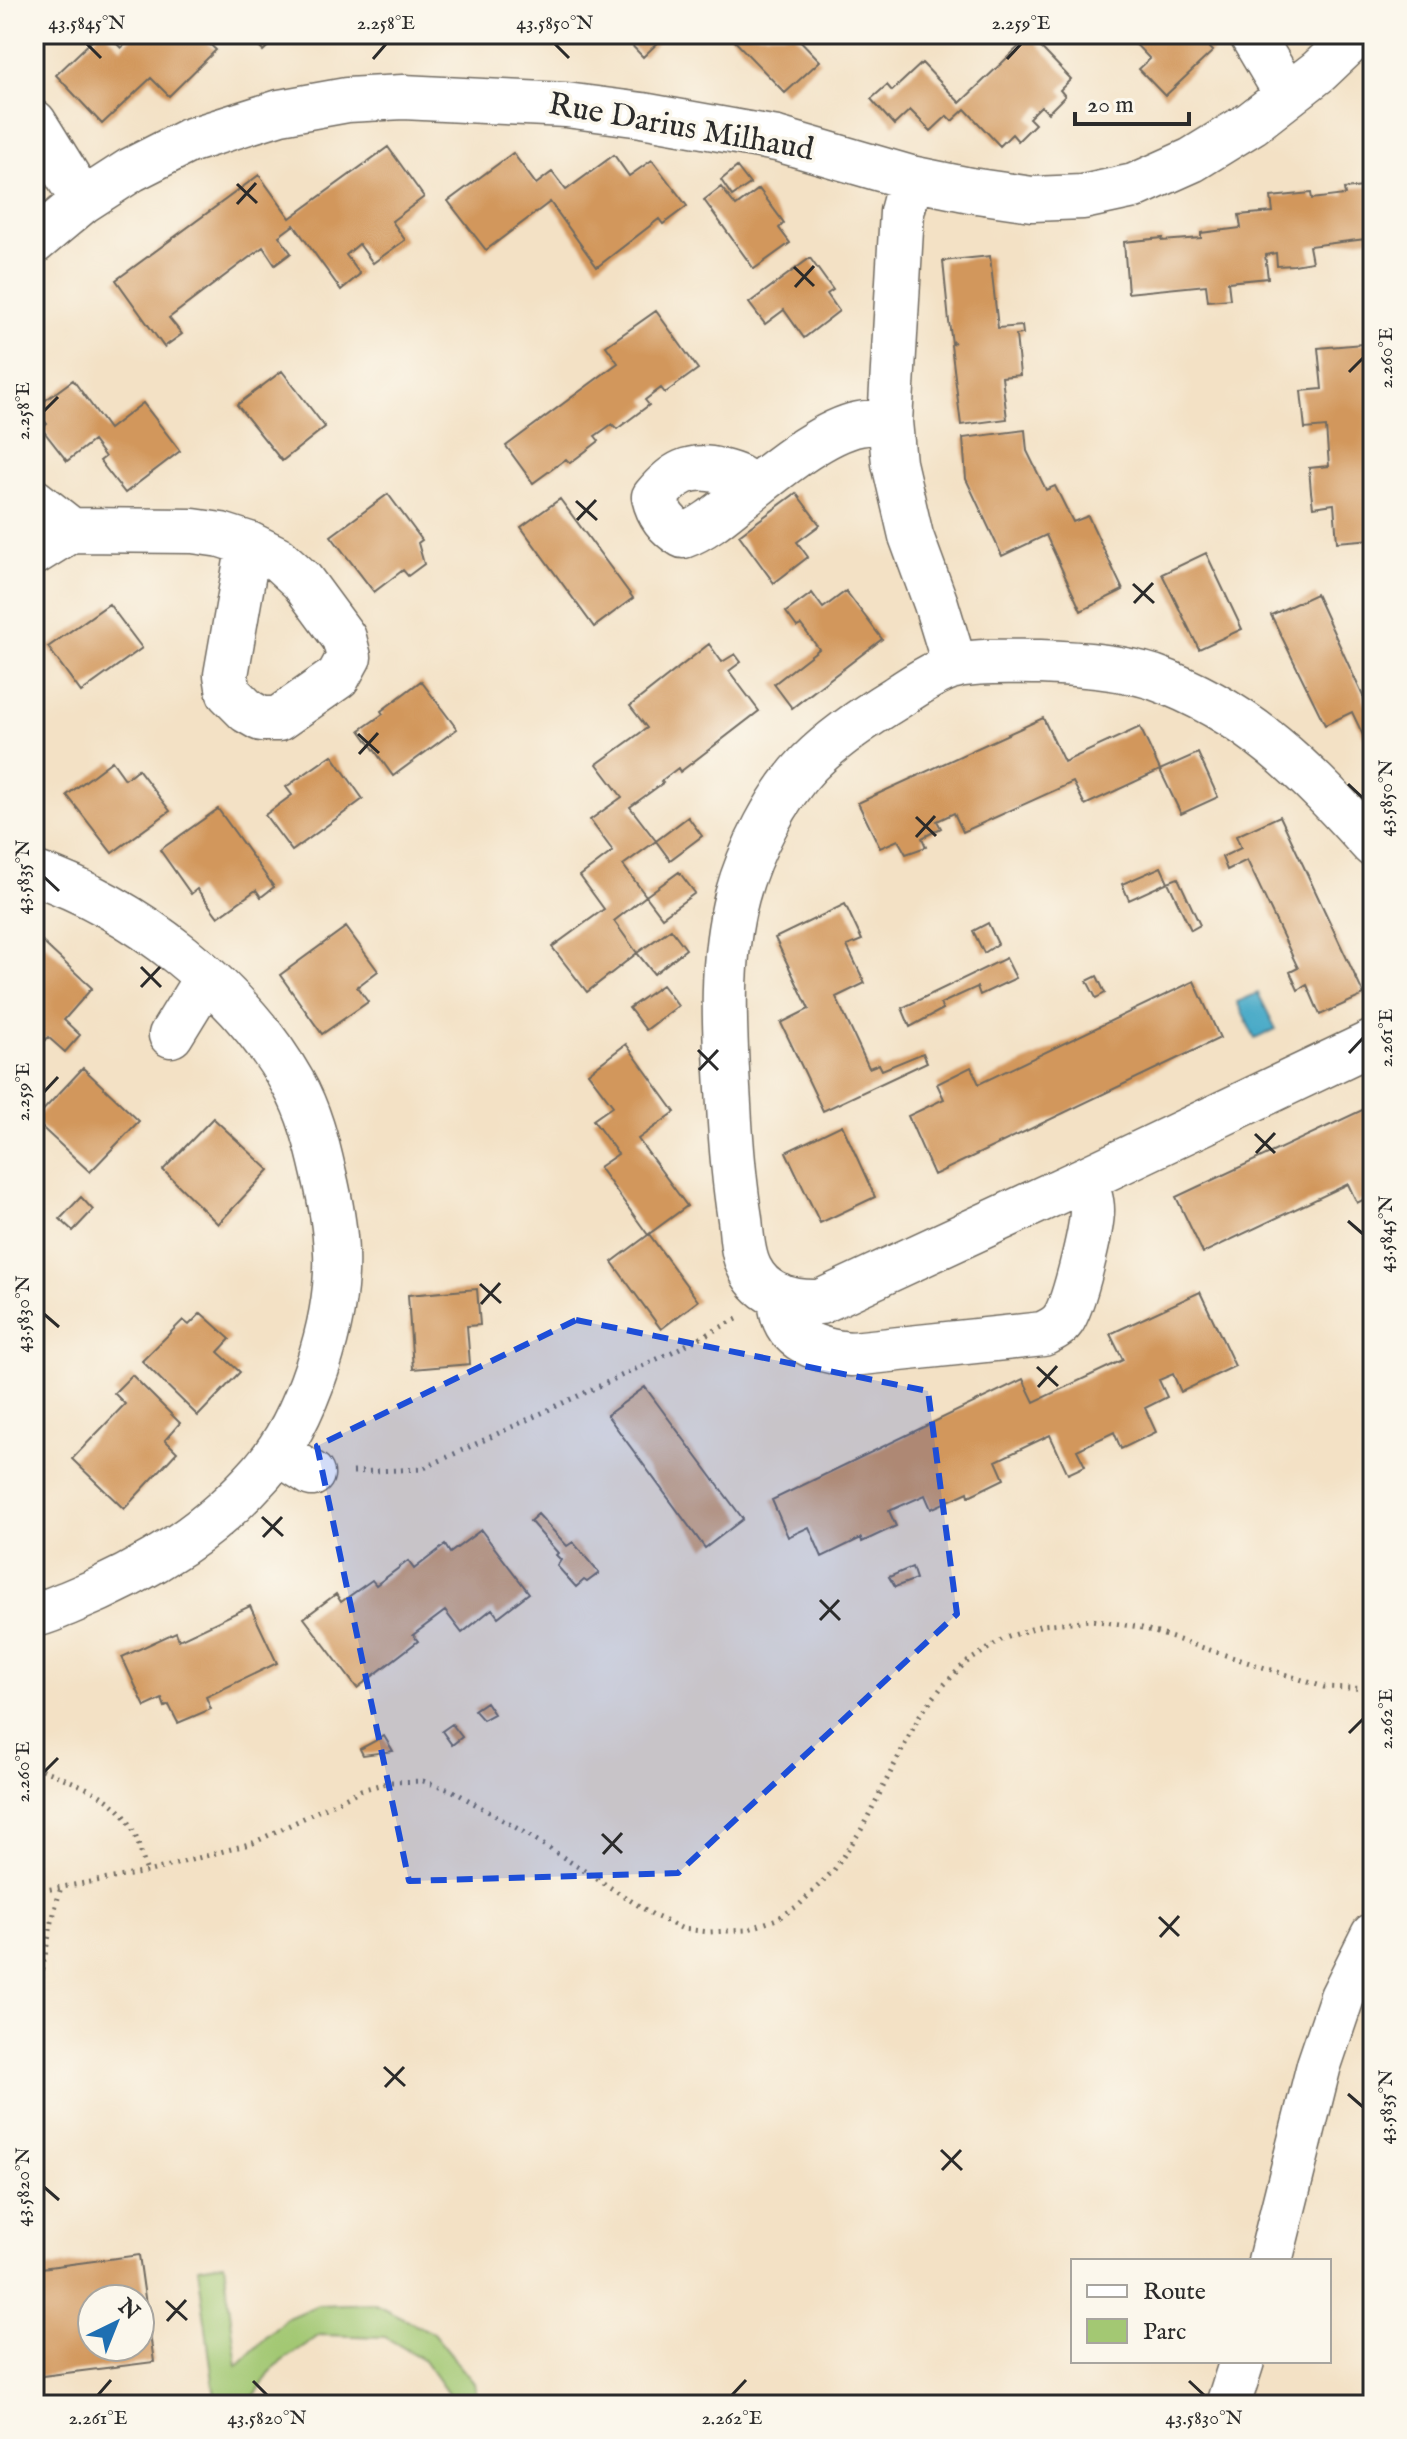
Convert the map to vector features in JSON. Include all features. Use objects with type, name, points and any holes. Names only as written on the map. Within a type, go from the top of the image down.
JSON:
[{"type":"street","points":[[1251,34],[1287,95]]},
{"type":"street","name":"Rue Darius Milhaud","points":[[34,242],[83,201],[131,170],[188,141],[280,112],[347,100],[403,97],[566,105],[642,115],[777,139],[911,178],[970,190],[1032,199],[1083,197],[1134,186],[1192,160],[1252,123],[1319,71],[1360,47]]},
{"type":"street","points":[[34,122],[83,201]]},
{"type":"street","points":[[911,178],[902,212],[890,422],[894,463],[911,536],[955,666]]},
{"type":"street","points":[[752,489],[828,436],[857,424],[890,422]]},
{"type":"street","points":[[34,501],[71,530]]},
{"type":"street","points":[[34,553],[71,530],[193,531],[221,535],[249,544]]},
{"type":"street","points":[[1373,845],[1325,792],[1286,755],[1244,722],[1198,696],[1150,676],[1075,663],[1006,661],[955,666],[912,687],[859,721],[807,765],[764,829],[737,897],[728,944],[724,992],[732,1162],[744,1253],[750,1271],[763,1287],[780,1296],[797,1303],[820,1302],[1373,1042]]},
{"type":"street","points":[[34,873],[104,902],[206,978],[258,1029],[293,1084],[314,1130],[330,1200],[336,1253],[333,1309],[321,1358],[299,1411],[294,1463],[262,1471],[210,1524],[161,1557],[94,1592],[34,1615]]},
{"type":"street","points":[[171,1035],[206,978]]},
{"type":"street","points":[[780,1296],[780,1311],[797,1337],[831,1352],[852,1354],[1043,1334],[1054,1329],[1069,1308],[1089,1237],[1092,1208],[1083,1180]]},
{"type":"street","points":[[1270,2259],[1319,2065],[1342,1997],[1373,1935]]},
{"type":"street","points":[[1228,2405],[1241,2363]]},
{"type":"path","points":[[294,1463],[422,1469],[672,1352],[780,1296]]},
{"type":"path","points":[[34,1892],[147,1872],[253,1843],[361,1790],[390,1782],[423,1781],[453,1791],[655,1916],[683,1929],[710,1932],[746,1930],[777,1919],[799,1905],[834,1870],[861,1830],[920,1715],[964,1664],[1003,1639],[1042,1625],[1091,1620],[1139,1627],[1324,1687],[1373,1689]]},
{"type":"path","points":[[34,1766],[100,1795],[118,1809],[132,1828],[147,1872]]},
{"type":"path","points":[[34,2168],[42,2148],[43,2094],[37,2029],[47,1939],[61,1887]]},
{"type":"path","points":[[34,2096],[43,2094]]},
{"type":"highlighted area","points":[[576,1320],[928,1391],[957,1614],[678,1873],[409,1881],[317,1446]]},
{"type":"green space","points":[[224,2263],[237,2366],[285,2319],[318,2305],[373,2303],[433,2333],[474,2383],[477,2405],[450,2405],[448,2394],[424,2360],[385,2337],[320,2335],[275,2366],[248,2405],[216,2405],[198,2267]]},
{"type":"water","points":[[1258,993],[1276,1029],[1255,1039],[1237,1002]]},
{"type":"building","points":[[99,34],[107,34],[121,48],[136,34],[199,34],[216,50],[169,96],[151,78],[102,124],[56,75]]},
{"type":"building","points":[[246,34],[281,34],[263,51]]},
{"type":"building","points":[[621,34],[667,34],[643,57]]},
{"type":"building","points":[[728,34],[794,34],[820,61],[785,93]]},
{"type":"building","points":[[1126,34],[1197,34],[1213,51],[1165,96],[1139,69],[1150,59]]},
{"type":"building","points":[[1030,36],[1071,79],[1060,90],[1065,96],[1048,113],[1041,106],[1029,118],[1035,124],[1018,141],[1012,134],[1000,146],[965,109],[952,121],[947,116],[931,131],[910,110],[894,125],[871,99],[887,85],[892,91],[922,63],[960,103]]},
{"type":"building","points":[[388,147],[424,197],[392,221],[405,240],[373,263],[359,244],[346,255],[360,274],[341,290],[294,225],[279,236],[291,253],[275,265],[263,247],[169,318],[182,334],[164,347],[116,280],[259,175],[290,218]]},
{"type":"building","points":[[513,153],[536,184],[552,172],[566,190],[614,155],[629,176],[652,160],[687,206],[663,224],[659,219],[597,267],[550,202],[486,250],[448,201]]},
{"type":"building","points":[[737,167],[750,184],[732,196],[721,180]]},
{"type":"building","points":[[1373,186],[1373,238],[1309,246],[1312,262],[1294,265],[1277,266],[1276,253],[1265,255],[1268,278],[1228,282],[1230,299],[1208,301],[1206,285],[1128,293],[1124,242],[1201,238],[1201,233],[1241,228],[1239,215],[1273,212],[1271,197],[1311,193],[1312,199],[1345,195],[1344,189]]},
{"type":"building","points":[[721,187],[736,206],[759,189],[784,223],[779,228],[790,243],[754,269],[704,200]]},
{"type":"building","points":[[990,256],[998,328],[1022,326],[1023,334],[1016,335],[1020,375],[1002,377],[1007,419],[961,425],[951,345],[955,342],[952,343],[943,261]]},
{"type":"building","points":[[810,258],[833,290],[827,294],[839,311],[804,338],[784,310],[765,324],[749,303]]},
{"type":"building","points":[[656,311],[698,369],[665,393],[661,388],[645,400],[649,405],[617,429],[612,424],[595,436],[599,441],[570,463],[566,459],[533,483],[506,446],[618,363],[606,346]]},
{"type":"building","points":[[1373,343],[1373,539],[1337,542],[1334,504],[1313,507],[1311,492],[1309,468],[1329,466],[1326,427],[1305,429],[1301,391],[1322,389],[1318,348]]},
{"type":"building","points":[[34,364],[45,379],[34,387]]},
{"type":"building","points":[[282,371],[325,427],[282,461],[237,405]]},
{"type":"building","points":[[73,380],[109,429],[143,403],[180,451],[125,493],[100,461],[105,457],[93,441],[67,461],[42,429],[47,424],[35,408]]},
{"type":"building","points":[[1025,430],[1027,451],[1046,490],[1055,486],[1073,522],[1088,516],[1123,590],[1081,611],[1046,535],[1002,556],[966,479],[963,438]]},
{"type":"building","points":[[796,493],[820,525],[797,542],[808,557],[774,583],[739,535]]},
{"type":"building","points":[[388,494],[422,540],[418,543],[424,564],[408,576],[403,570],[374,592],[331,536]]},
{"type":"building","points":[[560,499],[633,598],[594,627],[521,527]]},
{"type":"building","points":[[1206,553],[1242,629],[1199,649],[1162,574]]},
{"type":"building","points":[[846,591],[882,639],[792,708],[774,684],[819,649],[801,625],[797,627],[786,612],[812,593],[823,608]]},
{"type":"building","points":[[1316,594],[1367,705],[1373,702],[1373,756],[1352,712],[1325,725],[1271,615]]},
{"type":"building","points":[[109,604],[142,648],[81,692],[48,647]]},
{"type":"building","points":[[709,644],[722,662],[735,654],[741,662],[729,671],[759,711],[680,772],[678,768],[630,807],[656,841],[623,865],[646,896],[614,921],[637,953],[587,992],[552,947],[604,909],[580,876],[613,851],[590,820],[622,797],[597,764],[647,728],[630,706]]},
{"type":"building","points":[[421,681],[457,729],[393,776],[360,730]]},
{"type":"building","points":[[1043,718],[1064,762],[1140,727],[1160,770],[1085,805],[1073,782],[963,832],[954,813],[937,821],[941,828],[922,838],[926,847],[906,854],[898,840],[880,848],[858,803]]},
{"type":"building","points":[[1198,753],[1218,797],[1181,814],[1160,770]]},
{"type":"building","points":[[332,755],[363,799],[292,851],[265,815],[292,795],[286,787]]},
{"type":"building","points":[[112,761],[125,779],[138,769],[170,811],[112,853],[67,795]]},
{"type":"building","points":[[218,809],[274,887],[261,897],[256,890],[218,917],[197,889],[191,894],[160,850]]},
{"type":"building","points":[[1280,816],[1364,995],[1320,1015],[1307,985],[1298,990],[1290,972],[1298,968],[1247,860],[1227,870],[1222,857],[1241,848],[1236,836]]},
{"type":"building","points":[[688,817],[702,836],[670,860],[656,841]]},
{"type":"building","points":[[1161,867],[1168,882],[1129,900],[1122,884]]},
{"type":"building","points":[[679,872],[695,893],[662,917],[646,896]]},
{"type":"building","points":[[1178,878],[1200,925],[1191,930],[1168,882]]},
{"type":"building","points":[[845,904],[862,940],[847,946],[865,983],[836,997],[869,1068],[879,1064],[882,1070],[923,1053],[927,1062],[823,1111],[781,1023],[809,1009],[775,938]]},
{"type":"building","points":[[988,923],[998,944],[984,953],[973,931]]},
{"type":"building","points":[[346,927],[378,971],[357,987],[368,1002],[322,1034],[280,975]]},
{"type":"building","points":[[671,929],[686,949],[654,974],[637,953]]},
{"type":"building","points":[[36,936],[92,988],[64,1020],[80,1035],[65,1052],[34,1030]]},
{"type":"building","points":[[1006,958],[1016,978],[980,995],[977,987],[940,1004],[943,1009],[910,1027],[902,1008]]},
{"type":"building","points":[[1097,976],[1105,993],[1096,998],[1087,981]]},
{"type":"building","points":[[1194,981],[1220,1038],[934,1175],[908,1116],[944,1099],[937,1084],[971,1067],[979,1084]]},
{"type":"building","points":[[662,985],[678,1006],[646,1030],[629,1008]]},
{"type":"building","points":[[626,1044],[675,1112],[638,1139],[687,1206],[649,1234],[698,1301],[661,1329],[612,1262],[648,1235],[599,1167],[618,1154],[593,1120],[613,1106],[588,1073]]},
{"type":"building","points":[[83,1068],[139,1121],[90,1172],[34,1120]]},
{"type":"building","points":[[1373,1105],[1373,1195],[1357,1203],[1348,1184],[1203,1253],[1176,1197]]},
{"type":"building","points":[[213,1118],[269,1170],[218,1224],[163,1170]]},
{"type":"building","points":[[842,1125],[875,1197],[820,1223],[786,1152]]},
{"type":"building","points":[[81,1197],[93,1210],[73,1231],[60,1219]]},
{"type":"building","points":[[477,1289],[480,1325],[467,1326],[470,1364],[413,1369],[408,1295]]},
{"type":"building","points":[[1200,1292],[1235,1366],[1181,1392],[1173,1374],[1159,1380],[1167,1397],[1145,1408],[1156,1432],[1121,1449],[1114,1432],[1077,1450],[1085,1466],[1068,1474],[1050,1435],[996,1461],[1004,1479],[969,1496],[968,1492],[931,1509],[925,1495],[889,1511],[896,1526],[862,1542],[861,1538],[822,1557],[809,1527],[788,1537],[772,1500],[1023,1379],[1034,1402],[1123,1360],[1110,1334]]},
{"type":"building","points":[[201,1313],[230,1339],[218,1352],[240,1372],[198,1416],[142,1361],[183,1320],[189,1325]]},
{"type":"building","points":[[132,1375],[180,1423],[165,1440],[177,1452],[124,1509],[72,1459],[125,1404],[114,1393]]},
{"type":"building","points":[[645,1387],[743,1519],[705,1548],[607,1415]]},
{"type":"building","points":[[538,1514],[567,1546],[573,1542],[599,1573],[576,1587],[557,1566],[561,1560],[556,1555],[558,1553],[530,1521]]},
{"type":"building","points":[[481,1530],[529,1593],[498,1617],[492,1609],[462,1633],[445,1611],[413,1635],[418,1641],[357,1688],[304,1618],[336,1594],[341,1602],[372,1580],[376,1585],[408,1561],[414,1569],[445,1545],[450,1553]]},
{"type":"building","points":[[912,1567],[916,1579],[895,1587],[889,1577]]},
{"type":"building","points":[[250,1606],[277,1663],[206,1697],[211,1709],[178,1723],[169,1705],[165,1707],[162,1699],[145,1707],[122,1657],[176,1632],[179,1640]]},
{"type":"building","points":[[486,1702],[494,1714],[483,1720],[474,1710]]},
{"type":"building","points":[[452,1724],[462,1737],[452,1745],[442,1731]]},
{"type":"building","points":[[384,1736],[393,1751],[363,1755],[360,1749]]},
{"type":"building","points":[[139,2255],[143,2283],[76,2283],[76,2363],[146,2363],[34,2377],[34,2269]]}]
